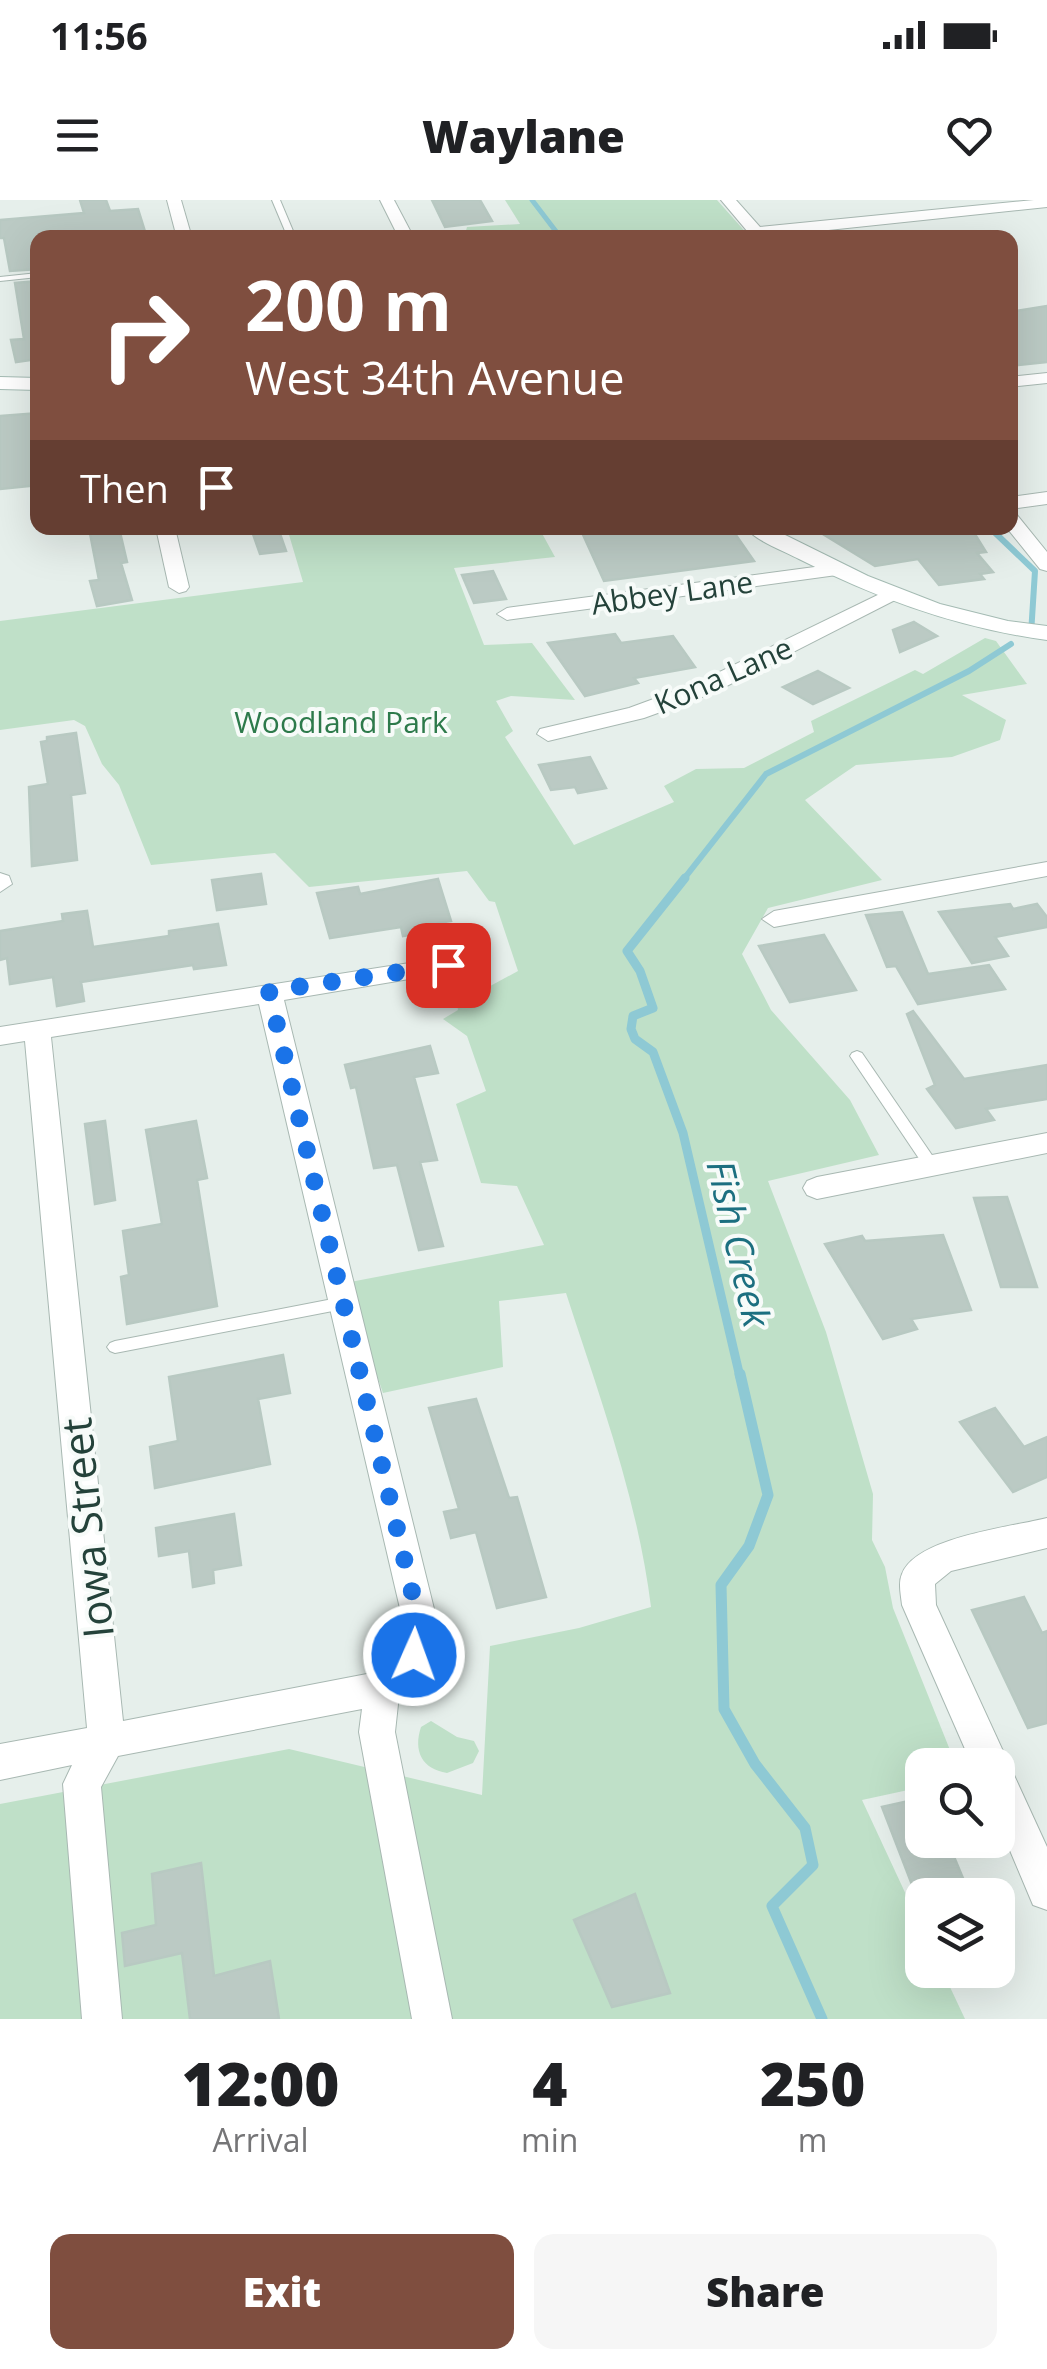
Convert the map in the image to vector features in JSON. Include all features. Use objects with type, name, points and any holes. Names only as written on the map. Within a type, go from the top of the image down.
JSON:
[{"type":"street","points":[[174,200],[183,230]]},
{"type":"street","points":[[387,200],[403,230]]},
{"type":"street","points":[[728,200],[754,230]]},
{"type":"street","points":[[871,200],[896,218]]},
{"type":"street","points":[[799,230],[1047,203]]},
{"type":"street","points":[[0,383],[30,384]]},
{"type":"street","points":[[1018,501],[1047,498]]},
{"type":"street","points":[[1018,529],[1047,565]]},
{"type":"street","points":[[167,535],[179,587]]},
{"type":"street","points":[[770,535],[890,595],[968,621],[1047,633]]},
{"type":"street","name":"Abbey Lane","points":[[507,614],[837,570]]},
{"type":"street","name":"Kona Lane","points":[[548,734],[636,713],[705,688],[890,595]]},
{"type":"street","points":[[774,918],[1047,870]]},
{"type":"street","points":[[0,1036],[448,965]]},
{"type":"street","points":[[0,1762],[382,1688],[414,1655],[418,1617],[269,991]]},
{"type":"street","name":"Iowa Street","points":[[38,1030],[108,1741]]},
{"type":"street","points":[[817,1188],[1047,1143]]},
{"type":"street","points":[[983,1748],[919,1604],[917,1578],[941,1558],[1047,1533]]},
{"type":"street","points":[[382,1688],[377,1732],[432,2019]]},
{"type":"street","points":[[102,2019],[82,1784],[108,1741]]},
{"type":"street","points":[[1015,1819],[1047,1891]]},
{"type":"lane","points":[[276,200],[289,230]]},
{"type":"lane","points":[[0,279],[30,276]]},
{"type":"lane","points":[[858,1056],[932,1165]]},
{"type":"lane","points":[[115,1346],[344,1302]]},
{"type":"green space","points":[[505,200],[717,200],[744,230],[466,230],[520,224]]},
{"type":"green space","name":"Woodland Park","points":[[289,535],[543,535],[555,557],[454,568],[484,645],[532,643],[575,700],[511,696],[496,701],[513,731],[505,737],[574,845],[674,802],[664,786],[696,769],[744,768],[814,732],[811,721],[915,670],[923,674],[985,638],[996,641],[1027,684],[962,695],[1006,720],[1000,740],[952,757],[856,765],[805,800],[882,880],[768,908],[742,954],[771,1010],[850,1100],[879,1155],[768,1181],[826,1332],[873,1494],[872,1540],[885,1567],[893,1608],[949,1748],[905,1748],[905,1791],[862,1800],[905,1892],[905,1988],[950,1988],[965,2019],[0,2019],[0,1804],[289,1749],[482,1795],[490,1646],[579,1628],[651,1607],[627,1488],[566,1293],[499,1301],[503,1367],[383,1393],[345,1283],[544,1245],[517,1186],[481,1183],[456,1104],[486,1091],[467,1036],[443,1019],[458,1010],[457,1004],[518,971],[495,902],[489,901],[467,871],[309,887],[275,853],[151,865],[119,785],[102,764],[85,726],[74,720],[0,730],[0,621],[303,582]]},
{"type":"green space","points":[[431,1721],[457,1737],[474,1741],[479,1751],[473,1763],[447,1773],[426,1763],[418,1744],[421,1727]]},
{"type":"building","points":[[80,200],[106,200],[110,211],[138,209],[145,230],[30,230],[30,270],[10,271],[4,238],[0,238],[0,220],[84,213]]},
{"type":"building","points":[[432,200],[480,200],[492,221],[445,227]]},
{"type":"building","points":[[30,282],[30,360],[16,362],[11,340],[24,339],[15,283]]},
{"type":"building","points":[[1047,306],[1047,362],[1018,365],[1018,311]]},
{"type":"building","points":[[30,414],[30,486],[0,489],[0,416]]},
{"type":"building","points":[[90,535],[121,535],[127,562],[121,563],[132,600],[97,606],[90,581],[99,580]]},
{"type":"building","points":[[253,535],[280,535],[286,551],[260,554]]},
{"type":"building","points":[[583,535],[736,535],[754,561],[604,581]]},
{"type":"building","points":[[824,535],[975,535],[986,552],[977,553],[993,572],[980,574],[984,579],[939,585],[918,559],[875,566]]},
{"type":"building","points":[[493,571],[506,599],[474,603],[462,575]]},
{"type":"building","points":[[914,622],[937,636],[900,652],[893,630]]},
{"type":"building","points":[[615,634],[621,643],[673,636],[695,667],[634,678],[638,683],[585,696],[548,643]]},
{"type":"building","points":[[818,671],[849,688],[813,704],[783,687]]},
{"type":"building","points":[[76,733],[85,793],[71,795],[77,860],[32,866],[29,787],[48,784],[41,742],[47,741],[47,737]]},
{"type":"building","points":[[590,757],[606,788],[578,793],[575,787],[551,790],[539,765]]},
{"type":"building","points":[[261,874],[266,904],[217,910],[212,880]]},
{"type":"building","points":[[438,879],[451,921],[438,923],[440,930],[403,936],[401,927],[330,938],[317,893],[358,887],[360,894]]},
{"type":"building","points":[[1010,904],[1013,909],[1037,904],[1047,917],[1047,927],[995,937],[1008,956],[972,963],[939,912]]},
{"type":"building","points":[[87,911],[93,947],[218,924],[226,965],[194,969],[193,965],[81,982],[84,1001],[57,1006],[53,977],[10,984],[7,958],[0,960],[0,931],[63,921],[62,914]]},
{"type":"building","points":[[902,912],[928,974],[989,965],[1005,989],[918,1004],[896,966],[887,967],[866,915]]},
{"type":"building","points":[[824,935],[856,990],[790,1002],[759,946]]},
{"type":"building","points":[[913,1011],[964,1079],[1047,1065],[1047,1099],[986,1109],[994,1120],[956,1128],[927,1089],[935,1085],[907,1014]]},
{"type":"building","points":[[430,1046],[438,1073],[414,1077],[437,1160],[420,1162],[443,1246],[419,1250],[397,1165],[374,1168],[356,1087],[351,1088],[345,1065]]},
{"type":"building","points":[[105,1121],[115,1200],[95,1204],[85,1124]]},
{"type":"building","points":[[196,1121],[207,1178],[197,1180],[217,1306],[127,1324],[121,1277],[129,1275],[123,1231],[162,1224],[146,1130]]},
{"type":"building","points":[[1007,1197],[1037,1287],[1001,1287],[974,1198]]},
{"type":"building","points":[[943,1235],[971,1310],[911,1319],[917,1329],[883,1339],[825,1244],[862,1236],[865,1241]]},
{"type":"building","points":[[283,1355],[290,1393],[258,1399],[270,1464],[155,1488],[150,1447],[178,1441],[169,1377]]},
{"type":"building","points":[[476,1399],[509,1498],[517,1497],[546,1597],[497,1608],[476,1532],[451,1538],[444,1512],[459,1509],[429,1408]]},
{"type":"building","points":[[995,1408],[1024,1447],[1047,1437],[1047,1477],[1013,1492],[960,1422]]},
{"type":"building","points":[[234,1514],[241,1565],[213,1570],[214,1583],[193,1587],[189,1551],[159,1556],[156,1528]]},
{"type":"building","points":[[1024,1597],[1042,1633],[1047,1631],[1047,1723],[1028,1728],[972,1610]]},
{"type":"building","points":[[905,1802],[905,1858],[955,1858],[963,1878],[909,1878],[882,1807]]},
{"type":"building","points":[[201,1863],[214,1976],[270,1961],[279,2019],[190,2019],[182,1953],[125,1966],[122,1933],[156,1925],[152,1874]]},
{"type":"building","points":[[635,1894],[670,1993],[612,2007],[574,1920]]},
{"type":"waterway","name":"Fish Creek","points":[[532,200],[555,230]]},
{"type":"waterway","name":"Fish Creek","points":[[997,535],[1035,571],[1031,634]]},
{"type":"waterway","name":"Fish Creek","points":[[683,880],[766,774],[969,671],[1011,644]]},
{"type":"waterway","name":"Fish Creek","points":[[685,878],[627,951],[640,971],[653,1008],[633,1016],[631,1029],[635,1039],[653,1052],[683,1133],[740,1377]]},
{"type":"waterway","name":"Fish Creek","points":[[740,1374],[768,1495],[749,1546],[721,1585],[724,1709],[755,1764],[805,1828],[813,1865],[772,1906],[822,2019]]},
{"type":"route","points":[[414,1655],[418,1617],[269,991],[448,965]]}]
